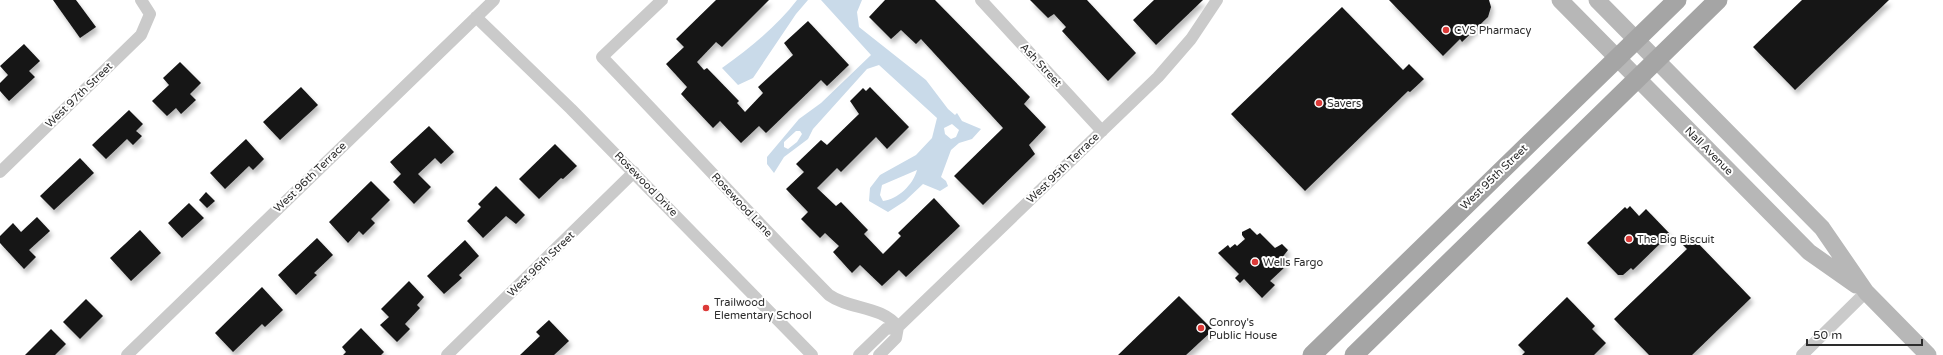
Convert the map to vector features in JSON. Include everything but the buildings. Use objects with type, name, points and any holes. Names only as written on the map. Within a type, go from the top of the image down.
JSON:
[{"type":"main road","name":"Nall Avenue","points":[[1560,0],[1809,252],[1866,292]]},
{"type":"main road","name":"Nall Avenue","points":[[1597,0],[1655,61],[1822,228],[1866,292],[1928,355]]},
{"type":"main road","name":"West 95th Street","points":[[1312,355],[1676,0]]},
{"type":"main road","points":[[1354,355],[1718,0]]},
{"type":"street","name":"West 97th Street","points":[[0,172],[141,34],[150,14],[141,0]]},
{"type":"street","name":"West 96th Terrace","points":[[127,355],[494,0]]},
{"type":"street","name":"Rosewood Lane","points":[[662,0],[602,57],[680,138],[744,209],[829,295],[836,300],[882,313],[891,318],[898,327]]},
{"type":"street","name":"Ash Street","points":[[981,0],[1102,131]]},
{"type":"street","name":"West 95th Terrace","points":[[859,355],[886,329],[898,327],[1173,62],[1217,0]]},
{"type":"street","name":"Rosewood Drive","points":[[476,17],[634,172],[812,355]]},
{"type":"street","name":"West 96th Street","points":[[447,355],[634,172]]},
{"type":"street","points":[[1802,355],[1866,292]]},
{"type":"street","name":"West 95th Terrace","points":[[879,355],[896,338],[898,327]]},
{"type":"water","points":[[797,0],[808,0],[796,14],[753,78],[738,85],[722,68],[762,37],[781,19]]},
{"type":"water","points":[[821,0],[862,0],[857,12],[859,27],[926,80],[948,109],[955,115],[957,113],[962,121],[981,129],[972,139],[959,143],[951,150],[941,177],[946,181],[948,186],[940,191],[923,184],[905,201],[888,212],[869,201],[870,188],[880,175],[916,155],[932,138],[937,118],[879,65],[867,69],[813,129],[808,139],[784,157],[774,173],[767,164],[767,157],[799,119],[821,103],[871,55]],"holes":[[[952,124],[959,130],[956,137],[951,139],[945,134],[944,128]],[[796,131],[800,131],[802,134],[797,142],[788,149],[784,147],[784,142]],[[917,170],[908,186],[889,200],[883,201],[880,195],[882,185]]]},
{"type":"place","name":"CVS Pharmacy","points":[[1446,30]]},
{"type":"place","name":"Savers","points":[[1319,103]]},
{"type":"place","name":"The Big Biscuit","points":[[1629,239]]},
{"type":"place","name":"Wells Fargo","points":[[1255,262]]},
{"type":"place","name":"Trailwood Elementary School","points":[[706,308]]},
{"type":"place","name":"Conroy's Public House","points":[[1201,328]]}]
